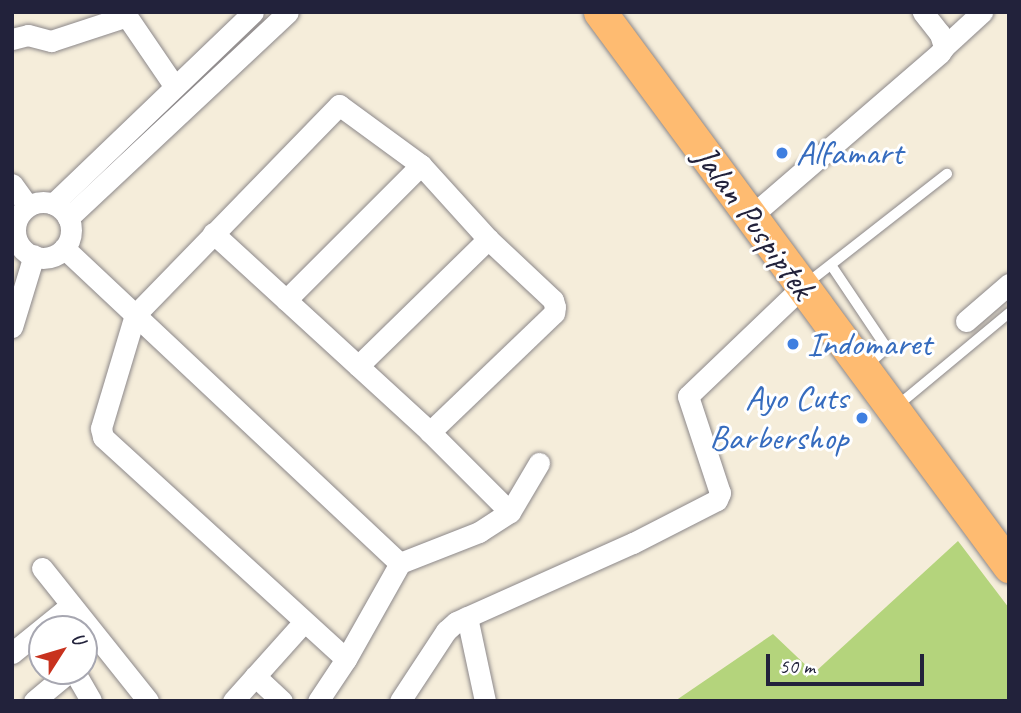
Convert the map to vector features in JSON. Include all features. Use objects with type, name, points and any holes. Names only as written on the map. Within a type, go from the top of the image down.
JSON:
[{"type":"main road","name":"Jalan Puspiptek","points":[[600,12],[1009,566]]},
{"type":"street","points":[[61,211],[175,87],[253,12]]},
{"type":"street","points":[[923,12],[940,34],[944,47]]},
{"type":"street","points":[[750,217],[925,68],[982,12]]},
{"type":"street","points":[[61,211],[286,13]]},
{"type":"street","points":[[12,39],[28,35],[51,41],[124,17],[128,18],[175,87]]},
{"type":"street","points":[[346,659],[103,437],[101,428],[135,314],[339,105],[421,165],[488,239],[553,300],[554,313],[430,432]]},
{"type":"street","points":[[286,300],[421,165]]},
{"type":"street","points":[[12,184],[28,206]]},
{"type":"street","points":[[44,201],[61,211],[70,240],[59,253],[42,258],[26,252],[14,237],[17,220],[28,206],[44,201]]},
{"type":"street","points":[[213,233],[430,432],[510,512]]},
{"type":"street","points":[[358,366],[488,239]]},
{"type":"street","points":[[64,248],[400,563]]},
{"type":"street","points":[[12,327],[34,255]]},
{"type":"street","points":[[966,321],[1009,284]]},
{"type":"street","points":[[400,701],[446,631],[467,617],[569,572],[717,500],[720,493],[688,396],[802,287]]},
{"type":"street","points":[[317,701],[346,659],[400,563],[478,533],[510,512],[540,463]]},
{"type":"street","points":[[42,568],[148,701]]},
{"type":"street","points":[[12,653],[71,606]]},
{"type":"street","points":[[467,617],[485,701]]},
{"type":"street","points":[[233,701],[304,622]]},
{"type":"street","points":[[255,677],[282,701]]},
{"type":"street","points":[[34,701],[54,685]]},
{"type":"street","points":[[81,685],[91,701]]},
{"type":"lane","points":[[802,287],[947,174]]},
{"type":"lane","points":[[831,265],[884,344],[881,353],[862,369]]},
{"type":"lane","points":[[892,411],[1009,313]]},
{"type":"green space","points":[[958,541],[1009,608],[1009,701],[675,701],[773,634],[814,673]]},
{"type":"place","name":"Alfamart","points":[[782,153]]},
{"type":"place","name":"Indomaret","points":[[793,344]]},
{"type":"place","name":"Ayo Cuts Barbershop","points":[[862,418]]}]
